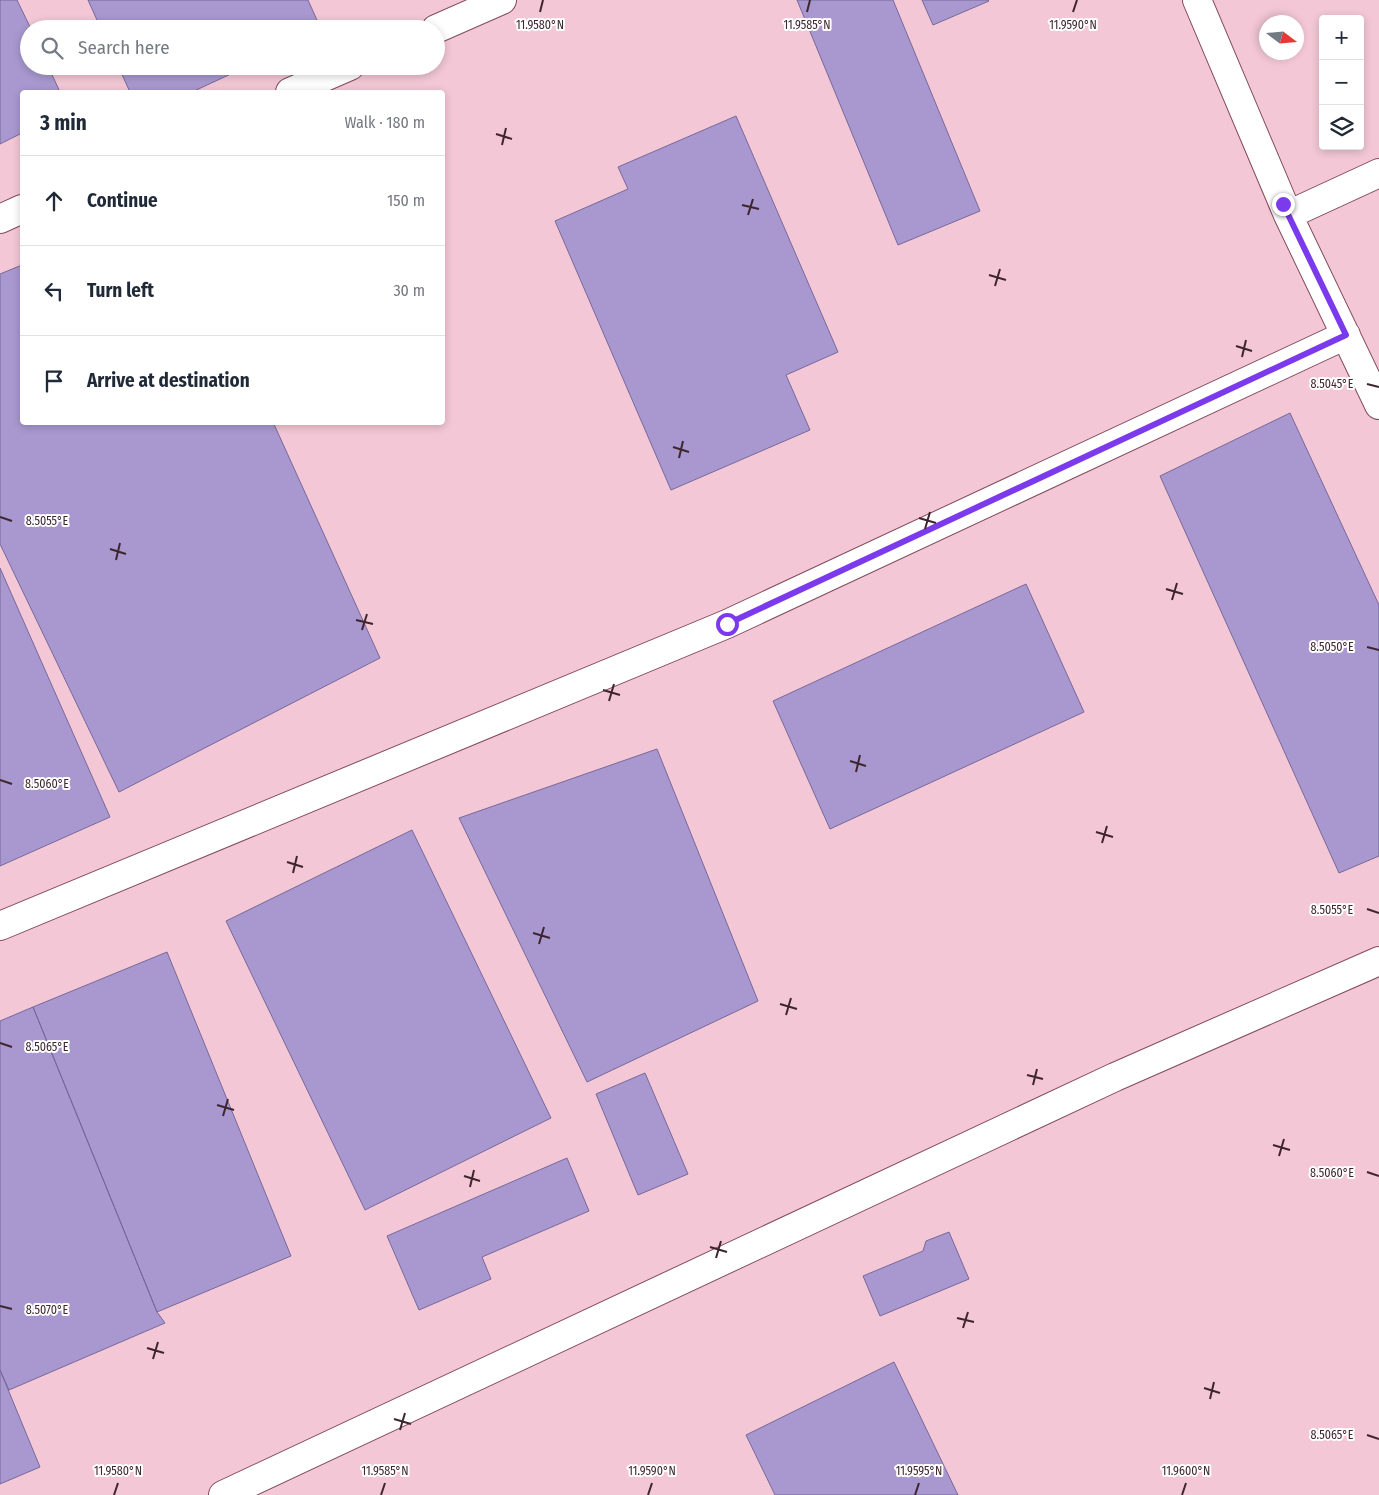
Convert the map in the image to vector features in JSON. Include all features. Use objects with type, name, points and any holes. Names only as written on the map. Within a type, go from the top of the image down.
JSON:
[{"type":"street","points":[[445,25],[502,0]]},
{"type":"street","points":[[1197,0],[1288,215],[1379,405]]},
{"type":"street","points":[[295,90],[329,75]]},
{"type":"street","points":[[1288,215],[1379,173]]},
{"type":"street","points":[[0,219],[20,210]]},
{"type":"street","points":[[0,926],[727,624],[1346,335]]},
{"type":"street","points":[[223,1495],[1115,1077],[1379,961]]},
{"type":"shaded area","points":[[0,0],[1379,0],[1379,1495],[0,1495]]},
{"type":"building","points":[[0,0],[17,0],[27,20],[20,20],[20,75],[52,75],[59,90],[20,90],[20,134],[0,144]]},
{"type":"building","points":[[88,0],[308,0],[317,20],[97,20]]},
{"type":"building","points":[[797,0],[893,0],[980,211],[898,245]]},
{"type":"building","points":[[922,0],[988,0],[989,1],[933,25]]},
{"type":"building","points":[[122,75],[229,75],[196,90],[129,90]]},
{"type":"building","points":[[736,116],[838,352],[786,375],[810,430],[671,490],[555,221],[628,189],[618,167]]},
{"type":"building","points":[[20,266],[20,425],[274,425],[380,658],[119,792],[0,544],[0,274]]},
{"type":"building","points":[[1290,413],[1379,605],[1379,856],[1339,873],[1160,476]]},
{"type":"building","points":[[0,568],[110,817],[0,866]]},
{"type":"building","points":[[1026,584],[1084,712],[830,829],[773,701]]},
{"type":"building","points":[[657,749],[758,1001],[587,1082],[459,818]]},
{"type":"building","points":[[412,830],[551,1118],[365,1210],[226,921]]},
{"type":"building","points":[[167,952],[291,1256],[157,1312],[33,1007]]},
{"type":"building","points":[[33,1007],[157,1312],[165,1323],[9,1390],[0,1370],[0,1021]]},
{"type":"building","points":[[645,1073],[688,1174],[638,1195],[596,1094]]},
{"type":"building","points":[[567,1158],[589,1211],[482,1257],[491,1279],[419,1310],[387,1236]]},
{"type":"building","points":[[949,1232],[969,1279],[880,1316],[863,1276],[923,1251],[926,1241]]},
{"type":"building","points":[[894,1362],[958,1495],[775,1495],[746,1435]]},
{"type":"building","points":[[0,1370],[40,1467],[0,1484]]},
{"type":"route","points":[[727,624],[1346,335],[1283,204]]}]
